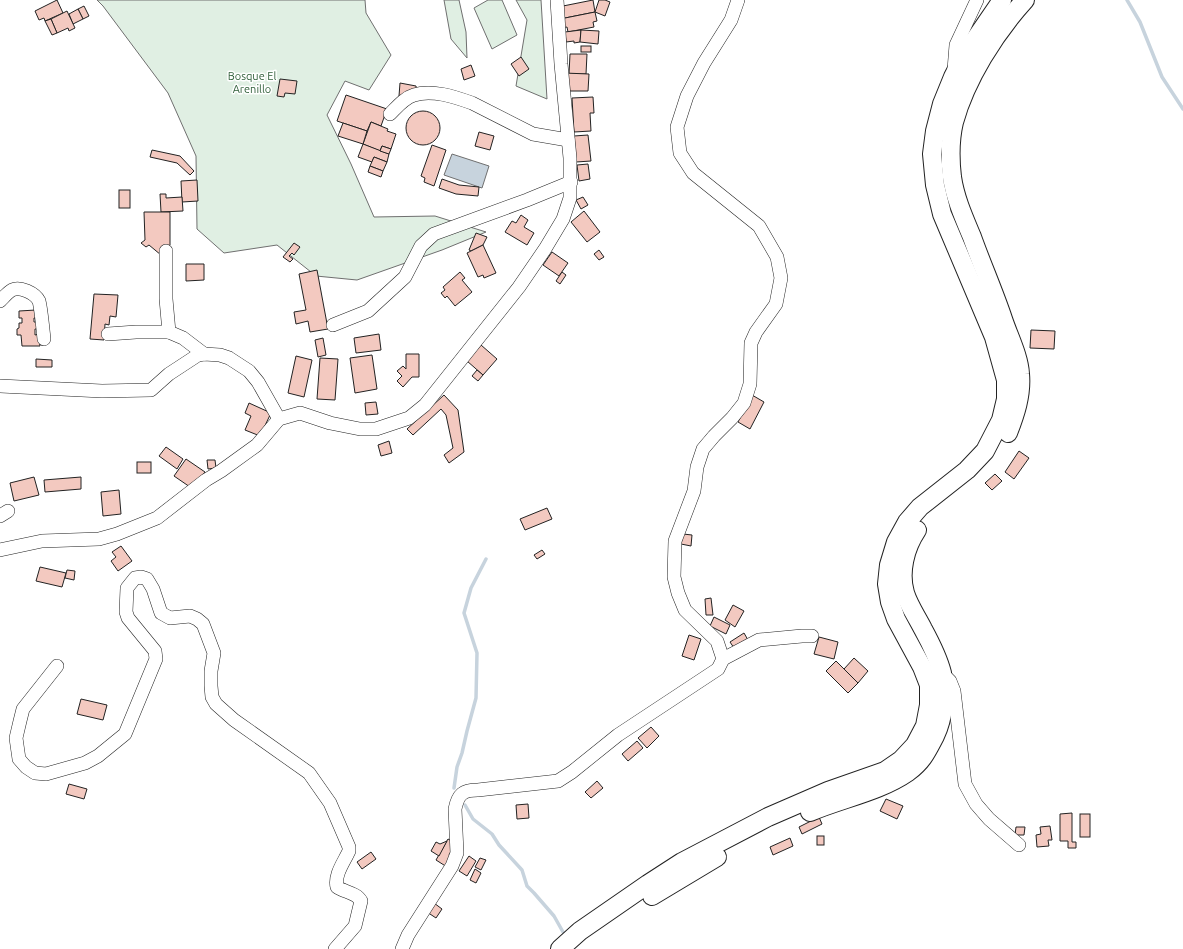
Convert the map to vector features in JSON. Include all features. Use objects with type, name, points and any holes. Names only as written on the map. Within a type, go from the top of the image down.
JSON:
[{"type":"highway","points":[[578,949],[617,918],[712,860],[786,822],[828,804],[891,782],[908,772],[921,762],[937,730],[944,693],[942,672],[905,594],[903,580],[907,550],[916,530],[926,519],[937,508],[974,479],[992,457],[1008,433],[1016,411],[1020,390],[1020,374],[1015,353],[958,200],[952,177],[951,154],[954,124],[983,42],[1002,0]]},
{"type":"highway","points":[[560,949],[580,932],[682,862],[768,817],[828,791],[885,771],[901,760],[915,745],[925,726],[930,705],[929,685],[922,667],[896,619],[890,602],[887,584],[889,565],[896,542],[907,522],[920,506],[967,470],[985,451],[1001,420],[1006,399],[1006,380],[994,337],[942,214],[935,185],[932,154],[935,131],[942,104],[953,77],[965,54],[1006,24],[1025,0]]},
{"type":"street","points":[[0,550],[42,541],[99,539],[117,534],[153,520],[206,480],[257,445],[279,419],[300,413],[330,423],[360,429],[376,429],[409,418],[424,405],[519,287],[563,219],[570,198],[571,182],[557,0]]},
{"type":"street","points":[[723,659],[717,641],[685,610],[674,577],[675,541],[694,491],[697,467],[703,449],[744,403],[750,384],[751,343],[756,332],[776,304],[781,278],[777,257],[760,226],[693,173],[680,153],[677,127],[687,96],[704,63],[731,20],[738,0]]},
{"type":"street","points":[[953,77],[956,45],[977,0]]},
{"type":"street","points":[[390,114],[400,103],[413,95],[434,94],[462,100],[472,104],[533,134],[568,140]]},
{"type":"street","points":[[333,325],[368,311],[405,277],[421,246],[434,234],[528,200],[571,182]]},
{"type":"street","points":[[166,251],[166,299],[169,332]]},
{"type":"street","points":[[0,301],[10,291],[16,289],[25,290],[33,294],[39,301],[44,339]]},
{"type":"street","points":[[108,334],[169,332],[183,338],[204,354]]},
{"type":"street","points":[[0,386],[102,391],[151,390],[169,374],[198,356],[204,354],[220,355],[229,358],[249,371],[258,382],[279,419]]},
{"type":"street","points":[[57,666],[23,709],[16,738],[19,759],[26,767],[35,773],[46,774],[85,763],[98,756],[125,734],[156,659],[155,651],[128,618],[126,612],[127,588],[134,578],[141,577],[147,579],[153,589],[161,613],[166,617],[190,616],[203,624],[214,653],[211,671],[211,686],[212,697],[216,704],[234,720],[309,773],[330,803],[349,847],[349,851],[338,874],[336,882],[337,887],[357,896],[361,901],[354,926],[334,949]]},
{"type":"street","points":[[402,949],[408,935],[452,866],[457,853],[455,809],[460,796],[467,790],[558,782],[618,735],[718,669],[723,659],[759,640],[812,636]]},
{"type":"street","points":[[942,672],[950,681],[954,691],[965,784],[976,804],[989,819],[1019,845]]},
{"type":"green space","name":"Bosque El Arenillo","points":[[97,0],[365,0],[366,13],[391,55],[369,90],[345,81],[327,115],[351,164],[374,217],[435,216],[486,232],[442,250],[357,280],[316,276],[277,245],[224,253],[197,229],[196,156],[168,93]]},
{"type":"green space","points":[[444,0],[459,0],[466,32],[467,58],[451,39]]},
{"type":"green space","points":[[488,0],[502,0],[517,35],[492,49],[474,8]]},
{"type":"green space","points":[[516,0],[541,0],[547,99],[516,86],[527,20]]},
{"type":"shaded area","points":[[452,154],[489,166],[482,188],[444,175]]},
{"type":"building","points":[[57,0],[63,13],[45,21],[44,18],[39,20],[35,11]]},
{"type":"building","points":[[593,0],[595,12],[560,19],[558,7]]},
{"type":"building","points":[[599,0],[610,2],[605,16],[595,12]]},
{"type":"building","points":[[84,6],[89,16],[83,19],[78,9]]},
{"type":"building","points":[[78,9],[83,19],[73,24],[69,14]]},
{"type":"building","points":[[67,11],[75,28],[69,31],[68,28],[57,33],[51,19]]},
{"type":"building","points":[[595,12],[597,21],[593,22],[594,27],[568,32],[567,27],[562,28],[560,19]]},
{"type":"building","points":[[51,19],[57,33],[52,35],[45,21]]},
{"type":"building","points":[[581,30],[580,42],[566,42],[565,32]]},
{"type":"building","points":[[581,30],[599,31],[598,44],[580,42]]},
{"type":"building","points":[[581,46],[591,46],[591,52],[581,52]]},
{"type":"building","points":[[570,54],[587,54],[586,74],[569,74]]},
{"type":"building","points":[[521,57],[529,69],[519,76],[511,64]]},
{"type":"building","points":[[471,65],[475,76],[464,80],[461,69]]},
{"type":"building","points":[[564,73],[589,74],[588,91],[564,91]]},
{"type":"building","points":[[280,79],[297,81],[295,94],[285,93],[284,97],[277,96]]},
{"type":"building","points":[[400,83],[416,86],[417,92],[399,96]]},
{"type":"building","points":[[346,95],[387,109],[381,126],[371,122],[367,131],[337,121]]},
{"type":"building","points":[[593,97],[594,113],[590,113],[591,131],[574,132],[572,98]]},
{"type":"building","points":[[420,111],[426,111],[430,112],[437,118],[440,128],[439,135],[433,142],[426,145],[420,145],[416,144],[409,138],[406,131],[406,125],[407,121],[413,114]]},
{"type":"building","points":[[371,122],[396,134],[391,149],[382,146],[380,151],[363,144]]},
{"type":"building","points":[[343,123],[367,131],[363,144],[338,136]]},
{"type":"building","points":[[479,132],[494,136],[490,150],[475,146]]},
{"type":"building","points":[[588,135],[591,161],[576,162],[574,136]]},
{"type":"building","points":[[363,144],[389,154],[387,162],[374,157],[372,162],[358,157]]},
{"type":"building","points":[[432,145],[446,150],[434,186],[424,182],[425,178],[421,176]]},
{"type":"building","points":[[382,146],[391,149],[389,154],[380,151]]},
{"type":"building","points":[[152,150],[180,156],[194,171],[190,175],[177,163],[150,157]]},
{"type":"building","points":[[374,157],[387,162],[383,171],[370,166]]},
{"type":"building","points":[[588,164],[590,179],[579,181],[577,165]]},
{"type":"building","points":[[370,166],[383,171],[381,177],[368,172]]},
{"type":"building","points":[[442,179],[459,185],[479,187],[478,196],[456,194],[439,188]]},
{"type":"building","points":[[197,180],[198,201],[182,202],[181,181]]},
{"type":"building","points":[[119,190],[130,190],[130,208],[119,208]]},
{"type":"building","points":[[160,194],[166,194],[166,198],[182,197],[183,211],[161,212]]},
{"type":"building","points":[[583,197],[588,205],[581,209],[576,200]]},
{"type":"building","points":[[584,211],[600,232],[587,242],[571,222]]},
{"type":"building","points":[[144,212],[170,212],[170,245],[161,255],[149,245],[146,247],[141,243],[145,240]]},
{"type":"building","points":[[521,215],[528,220],[524,227],[534,233],[527,245],[505,232],[512,221],[516,223]]},
{"type":"building","points":[[476,233],[487,237],[483,245],[471,251],[469,250]]},
{"type":"building","points":[[294,243],[300,247],[294,255],[292,253],[289,256],[293,259],[290,262],[283,257]]},
{"type":"building","points":[[483,245],[496,273],[484,278],[483,275],[478,277],[467,253]]},
{"type":"building","points":[[599,250],[604,257],[599,260],[594,254]]},
{"type":"building","points":[[552,252],[568,263],[559,276],[543,265]]},
{"type":"building","points":[[186,264],[204,264],[204,280],[186,281]]},
{"type":"building","points":[[317,270],[328,329],[310,332],[308,321],[296,324],[294,312],[306,310],[299,274]]},
{"type":"building","points":[[460,272],[465,278],[462,280],[472,292],[455,306],[447,296],[445,298],[441,293],[445,290],[443,287]]},
{"type":"building","points":[[562,272],[566,275],[560,284],[556,281]]},
{"type":"building","points":[[94,294],[118,295],[116,317],[110,316],[109,325],[105,324],[104,340],[90,339]]},
{"type":"building","points":[[36,310],[37,318],[34,318],[34,322],[38,322],[38,329],[35,329],[35,335],[39,334],[40,346],[22,346],[21,335],[17,335],[19,323],[22,323],[22,318],[19,318],[19,311]]},
{"type":"building","points":[[1031,330],[1055,331],[1054,349],[1030,348]]},
{"type":"building","points":[[379,334],[381,350],[356,353],[354,338]]},
{"type":"building","points":[[323,338],[326,355],[318,357],[315,340]]},
{"type":"building","points":[[481,345],[497,359],[483,375],[467,361]]},
{"type":"building","points":[[406,354],[419,354],[419,377],[412,377],[403,387],[397,381],[402,376],[397,371],[403,366],[406,369]]},
{"type":"building","points":[[372,355],[377,389],[355,393],[350,358]]},
{"type":"building","points":[[296,356],[312,360],[304,397],[288,393]]},
{"type":"building","points":[[320,358],[338,359],[335,400],[317,399]]},
{"type":"building","points":[[36,359],[52,360],[52,367],[36,367]]},
{"type":"building","points":[[477,370],[483,375],[478,381],[472,376]]},
{"type":"building","points":[[444,395],[458,410],[464,452],[449,463],[444,455],[453,448],[446,415],[441,409],[413,435],[407,429]]},
{"type":"building","points":[[752,395],[764,402],[750,429],[738,422]]},
{"type":"building","points":[[376,402],[378,414],[366,415],[365,403]]},
{"type":"building","points":[[249,403],[271,413],[260,436],[245,430],[251,416],[245,413]]},
{"type":"building","points":[[389,441],[392,453],[381,456],[378,445]]},
{"type":"building","points":[[166,447],[183,459],[177,469],[159,456]]},
{"type":"building","points":[[1019,451],[1029,458],[1014,479],[1005,472]]},
{"type":"building","points":[[186,459],[205,472],[198,483],[190,487],[174,476]]},
{"type":"building","points":[[207,460],[215,460],[216,468],[208,469]]},
{"type":"building","points":[[137,462],[151,462],[151,473],[137,473]]},
{"type":"building","points":[[995,474],[1002,481],[992,490],[985,483]]},
{"type":"building","points":[[34,477],[39,495],[14,501],[10,483]]},
{"type":"building","points":[[81,477],[81,489],[45,492],[44,480]]},
{"type":"building","points":[[119,490],[121,514],[103,516],[101,492]]},
{"type":"building","points":[[547,508],[552,519],[525,530],[520,519]]},
{"type":"building","points":[[683,534],[692,535],[691,546],[681,544]]},
{"type":"building","points":[[121,546],[132,561],[118,571],[111,561],[116,557],[112,552]]},
{"type":"building","points":[[542,550],[545,554],[537,559],[534,555]]},
{"type":"building","points":[[40,567],[66,573],[62,587],[36,581]]},
{"type":"building","points":[[67,570],[75,571],[74,580],[65,578]]},
{"type":"building","points":[[711,598],[713,615],[706,615],[705,599]]},
{"type":"building","points":[[733,605],[744,611],[735,627],[725,620]]},
{"type":"building","points":[[714,617],[730,625],[726,634],[710,626]]},
{"type":"building","points":[[744,633],[748,640],[734,648],[730,642]]},
{"type":"building","points":[[689,635],[701,639],[694,660],[682,656]]},
{"type":"building","points":[[819,637],[838,642],[834,659],[814,654]]},
{"type":"building","points":[[854,658],[868,671],[858,683],[844,669]]},
{"type":"building","points":[[836,661],[858,683],[848,693],[826,671]]},
{"type":"building","points":[[81,699],[107,705],[103,720],[77,714]]},
{"type":"building","points":[[651,727],[659,736],[647,748],[638,738]]},
{"type":"building","points":[[637,741],[643,748],[628,761],[622,754]]},
{"type":"building","points":[[597,781],[603,788],[591,798],[585,792]]},
{"type":"building","points":[[69,784],[87,789],[84,799],[66,794]]},
{"type":"building","points":[[886,799],[903,806],[897,819],[880,811]]},
{"type":"building","points":[[528,804],[529,818],[517,819],[516,805]]},
{"type":"building","points":[[1072,813],[1072,842],[1076,842],[1076,848],[1068,848],[1068,841],[1060,841],[1060,814]]},
{"type":"building","points":[[1080,814],[1090,814],[1090,837],[1080,837]]},
{"type":"building","points":[[819,817],[822,824],[802,834],[799,827]]},
{"type":"building","points":[[1050,826],[1052,840],[1048,840],[1049,846],[1037,847],[1036,835],[1041,834],[1040,827]]},
{"type":"building","points":[[1016,827],[1025,827],[1024,835],[1015,835]]},
{"type":"building","points":[[817,836],[824,836],[824,845],[817,845]]},
{"type":"building","points":[[790,838],[793,846],[773,855],[770,847]]},
{"type":"building","points":[[448,839],[456,843],[449,855],[452,857],[447,867],[436,860]]},
{"type":"building","points":[[447,841],[439,856],[431,851],[436,842],[440,844]]},
{"type":"building","points":[[371,852],[376,859],[362,869],[357,862]]},
{"type":"building","points":[[469,856],[476,861],[467,876],[459,871]]},
{"type":"building","points":[[480,858],[486,860],[481,870],[475,867]]},
{"type":"building","points":[[475,869],[481,873],[476,883],[470,880]]},
{"type":"building","points":[[434,903],[442,909],[436,918],[427,912]]},
{"type":"waterway","points":[[1127,0],[1140,22],[1162,77],[1183,109]]},
{"type":"waterway","points":[[454,788],[457,767],[476,698],[477,653],[464,613],[471,588],[486,559]]},
{"type":"waterway","points":[[465,805],[473,819],[492,834],[499,845],[522,870],[527,886],[554,916],[563,932]]}]
